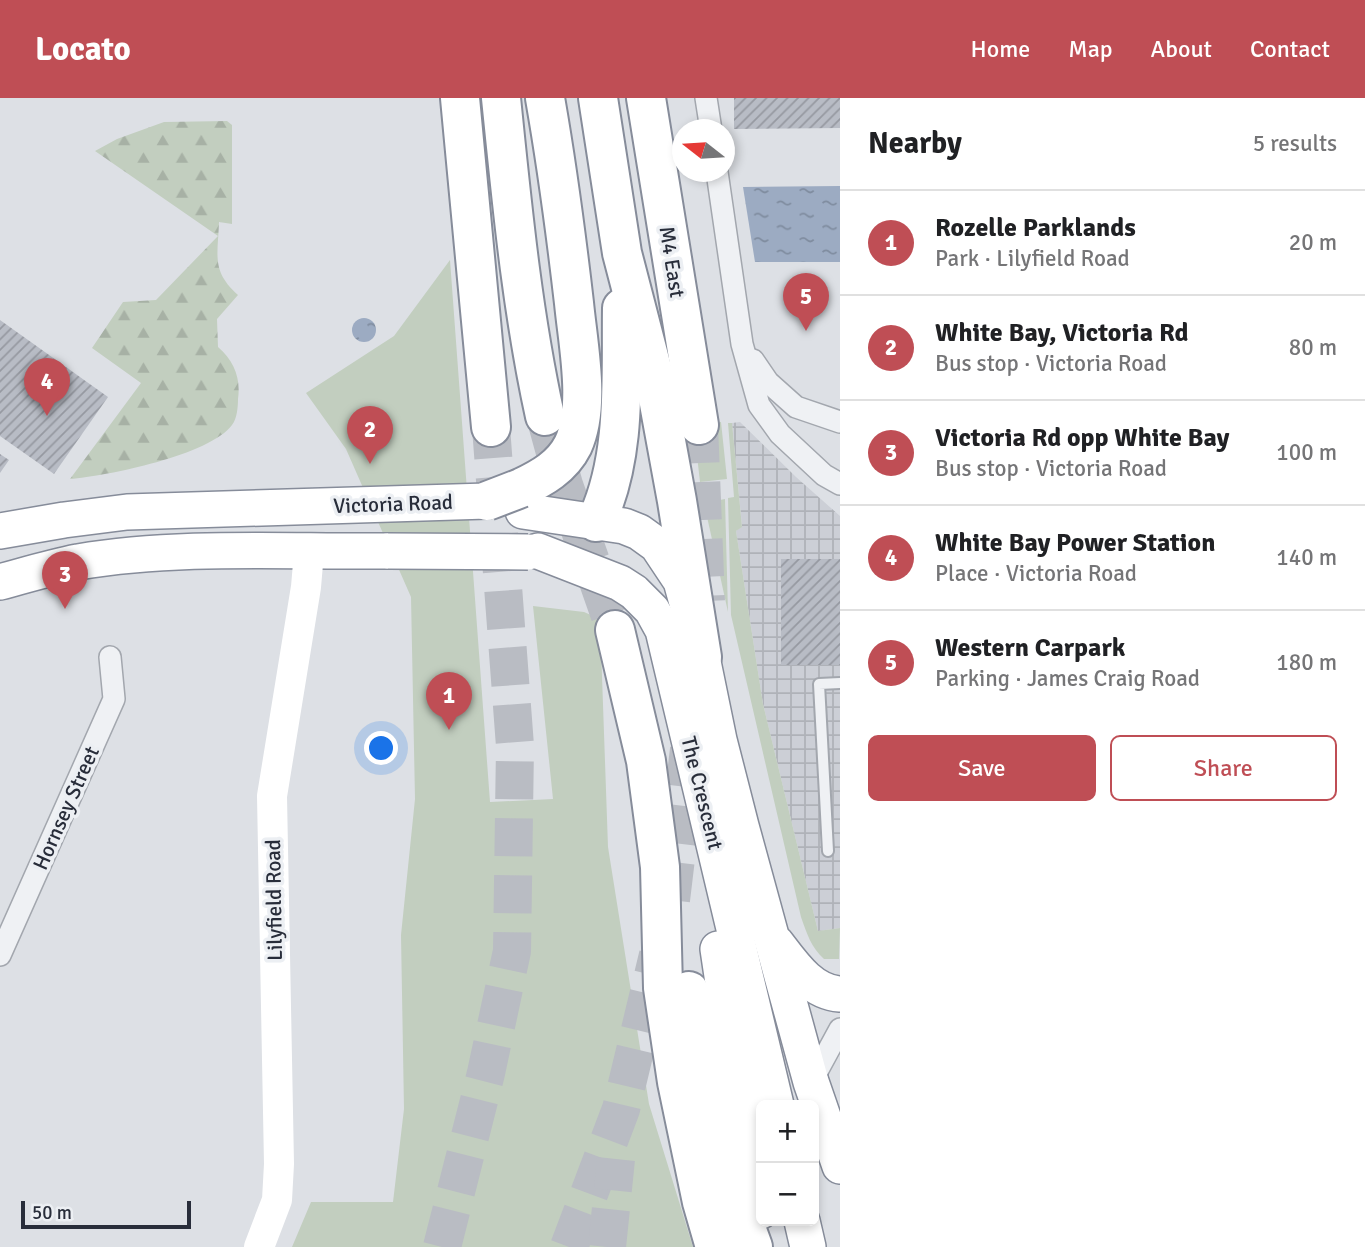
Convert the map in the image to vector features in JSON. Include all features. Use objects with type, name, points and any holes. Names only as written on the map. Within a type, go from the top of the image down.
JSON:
[{"type":"highway","points":[[460,98],[491,427]]},
{"type":"highway","points":[[501,98],[522,296],[545,416]]},
{"type":"highway","points":[[510,500],[547,475],[565,458],[573,446],[581,424],[582,386],[561,183],[545,98]]},
{"type":"highway","points":[[598,98],[622,253],[653,376],[677,501],[702,657]]},
{"type":"highway","name":"M4 East","points":[[646,98],[699,425]]},
{"type":"highway","points":[[0,582],[76,562],[148,553],[533,552],[569,540],[596,522],[605,504],[613,476],[619,434],[622,253]]},
{"type":"highway","name":"Victoria Road","points":[[0,531],[127,512],[510,500],[596,522],[625,526],[657,545],[681,581],[702,657]]},
{"type":"highway","name":"The Crescent","points":[[533,552],[620,583],[634,592],[652,610],[663,630],[712,834],[711,902],[756,1104]]},
{"type":"highway","points":[[615,630],[646,761],[660,867],[663,988],[677,1082],[702,1202],[715,1247]]},
{"type":"highway","name":"The Crescent","points":[[702,657],[719,740],[816,1100]]},
{"type":"highway","points":[[660,867],[679,932],[706,1081],[738,1209],[752,1247]]},
{"type":"highway","points":[[772,939],[801,975],[824,991],[840,994]]},
{"type":"highway","points":[[706,1081],[756,1119]]},
{"type":"highway","name":"The Crescent","points":[[819,1112],[840,1166]]},
{"type":"highway","points":[[765,1226],[769,1247]]},
{"type":"highway","points":[[803,1226],[808,1247]]},
{"type":"main road","name":"Lilyfield Road","points":[[259,1247],[276,1200],[279,1164],[272,796],[306,587],[309,552]]},
{"type":"street","points":[[706,98],[709,119]]},
{"type":"street","points":[[718,182],[742,344],[759,405],[780,434],[824,475],[840,484]]},
{"type":"street","points":[[742,344],[768,382],[796,407],[840,422]]},
{"type":"street","name":"Hornsey Street","points":[[0,955],[114,699],[110,657]]},
{"type":"street","points":[[819,1105],[840,1030]]},
{"type":"lane","points":[[828,851],[819,684],[840,683]]},
{"type":"shaded area","points":[[740,422],[840,516],[840,928],[818,931],[763,704],[736,531],[742,526],[732,423]]},
{"type":"green space","points":[[227,121],[232,125],[232,224],[219,222],[217,253],[224,278],[238,295],[217,319],[218,347],[232,364],[237,377],[239,391],[235,420],[220,436],[181,454],[132,469],[70,479],[141,383],[92,348],[123,302],[156,300],[218,236],[95,151],[117,139],[164,122]]},
{"type":"green space","points":[[450,260],[490,802],[553,799],[533,606],[584,612],[600,619],[608,847],[649,1104],[693,1247],[292,1247],[311,1202],[393,1202],[404,1109],[401,935],[415,799],[411,597],[346,449],[306,393],[394,336]]},
{"type":"green space","points":[[721,422],[727,479],[700,482],[695,438],[687,426]]},
{"type":"green space","points":[[728,423],[732,423],[742,527],[736,531],[763,704],[818,931],[840,928],[839,959],[824,959],[810,940],[801,917],[731,615],[728,498],[734,497]]},
{"type":"green space","points":[[725,499],[728,612],[704,503]]},
{"type":"water","points":[[840,186],[840,262],[755,262],[743,187]]},
{"type":"water","points":[[364,318],[373,321],[376,330],[373,339],[364,342],[355,339],[352,330],[355,321]]},
{"type":"building","points":[[734,98],[840,98],[840,128],[735,129]]},
{"type":"building","points":[[0,320],[108,397],[54,474],[0,436]]},
{"type":"building","points":[[0,454],[9,460],[0,473]]},
{"type":"building","points":[[781,559],[840,559],[840,665],[781,665]]},
{"type":"tunnel","points":[[545,416],[564,485],[615,630]]},
{"type":"tunnel","points":[[699,425],[706,601]]},
{"type":"tunnel","points":[[442,1247],[486,1073],[512,951],[515,746],[491,427]]},
{"type":"tunnel","points":[[671,900],[690,741]]},
{"type":"tunnel","points":[[569,1247],[621,1109],[658,955]]},
{"type":"tunnel","points":[[607,1247],[616,1159]]},
{"type":"place","name":"Western Carpark","points":[[806,331]]},
{"type":"place","name":"White Bay Power Station","points":[[47,416]]},
{"type":"place","name":"White Bay, Victoria Rd","points":[[370,464]]},
{"type":"place","name":"Victoria Rd opp White Bay","points":[[65,609]]},
{"type":"place","name":"Rozelle Parklands","points":[[449,730]]}]
